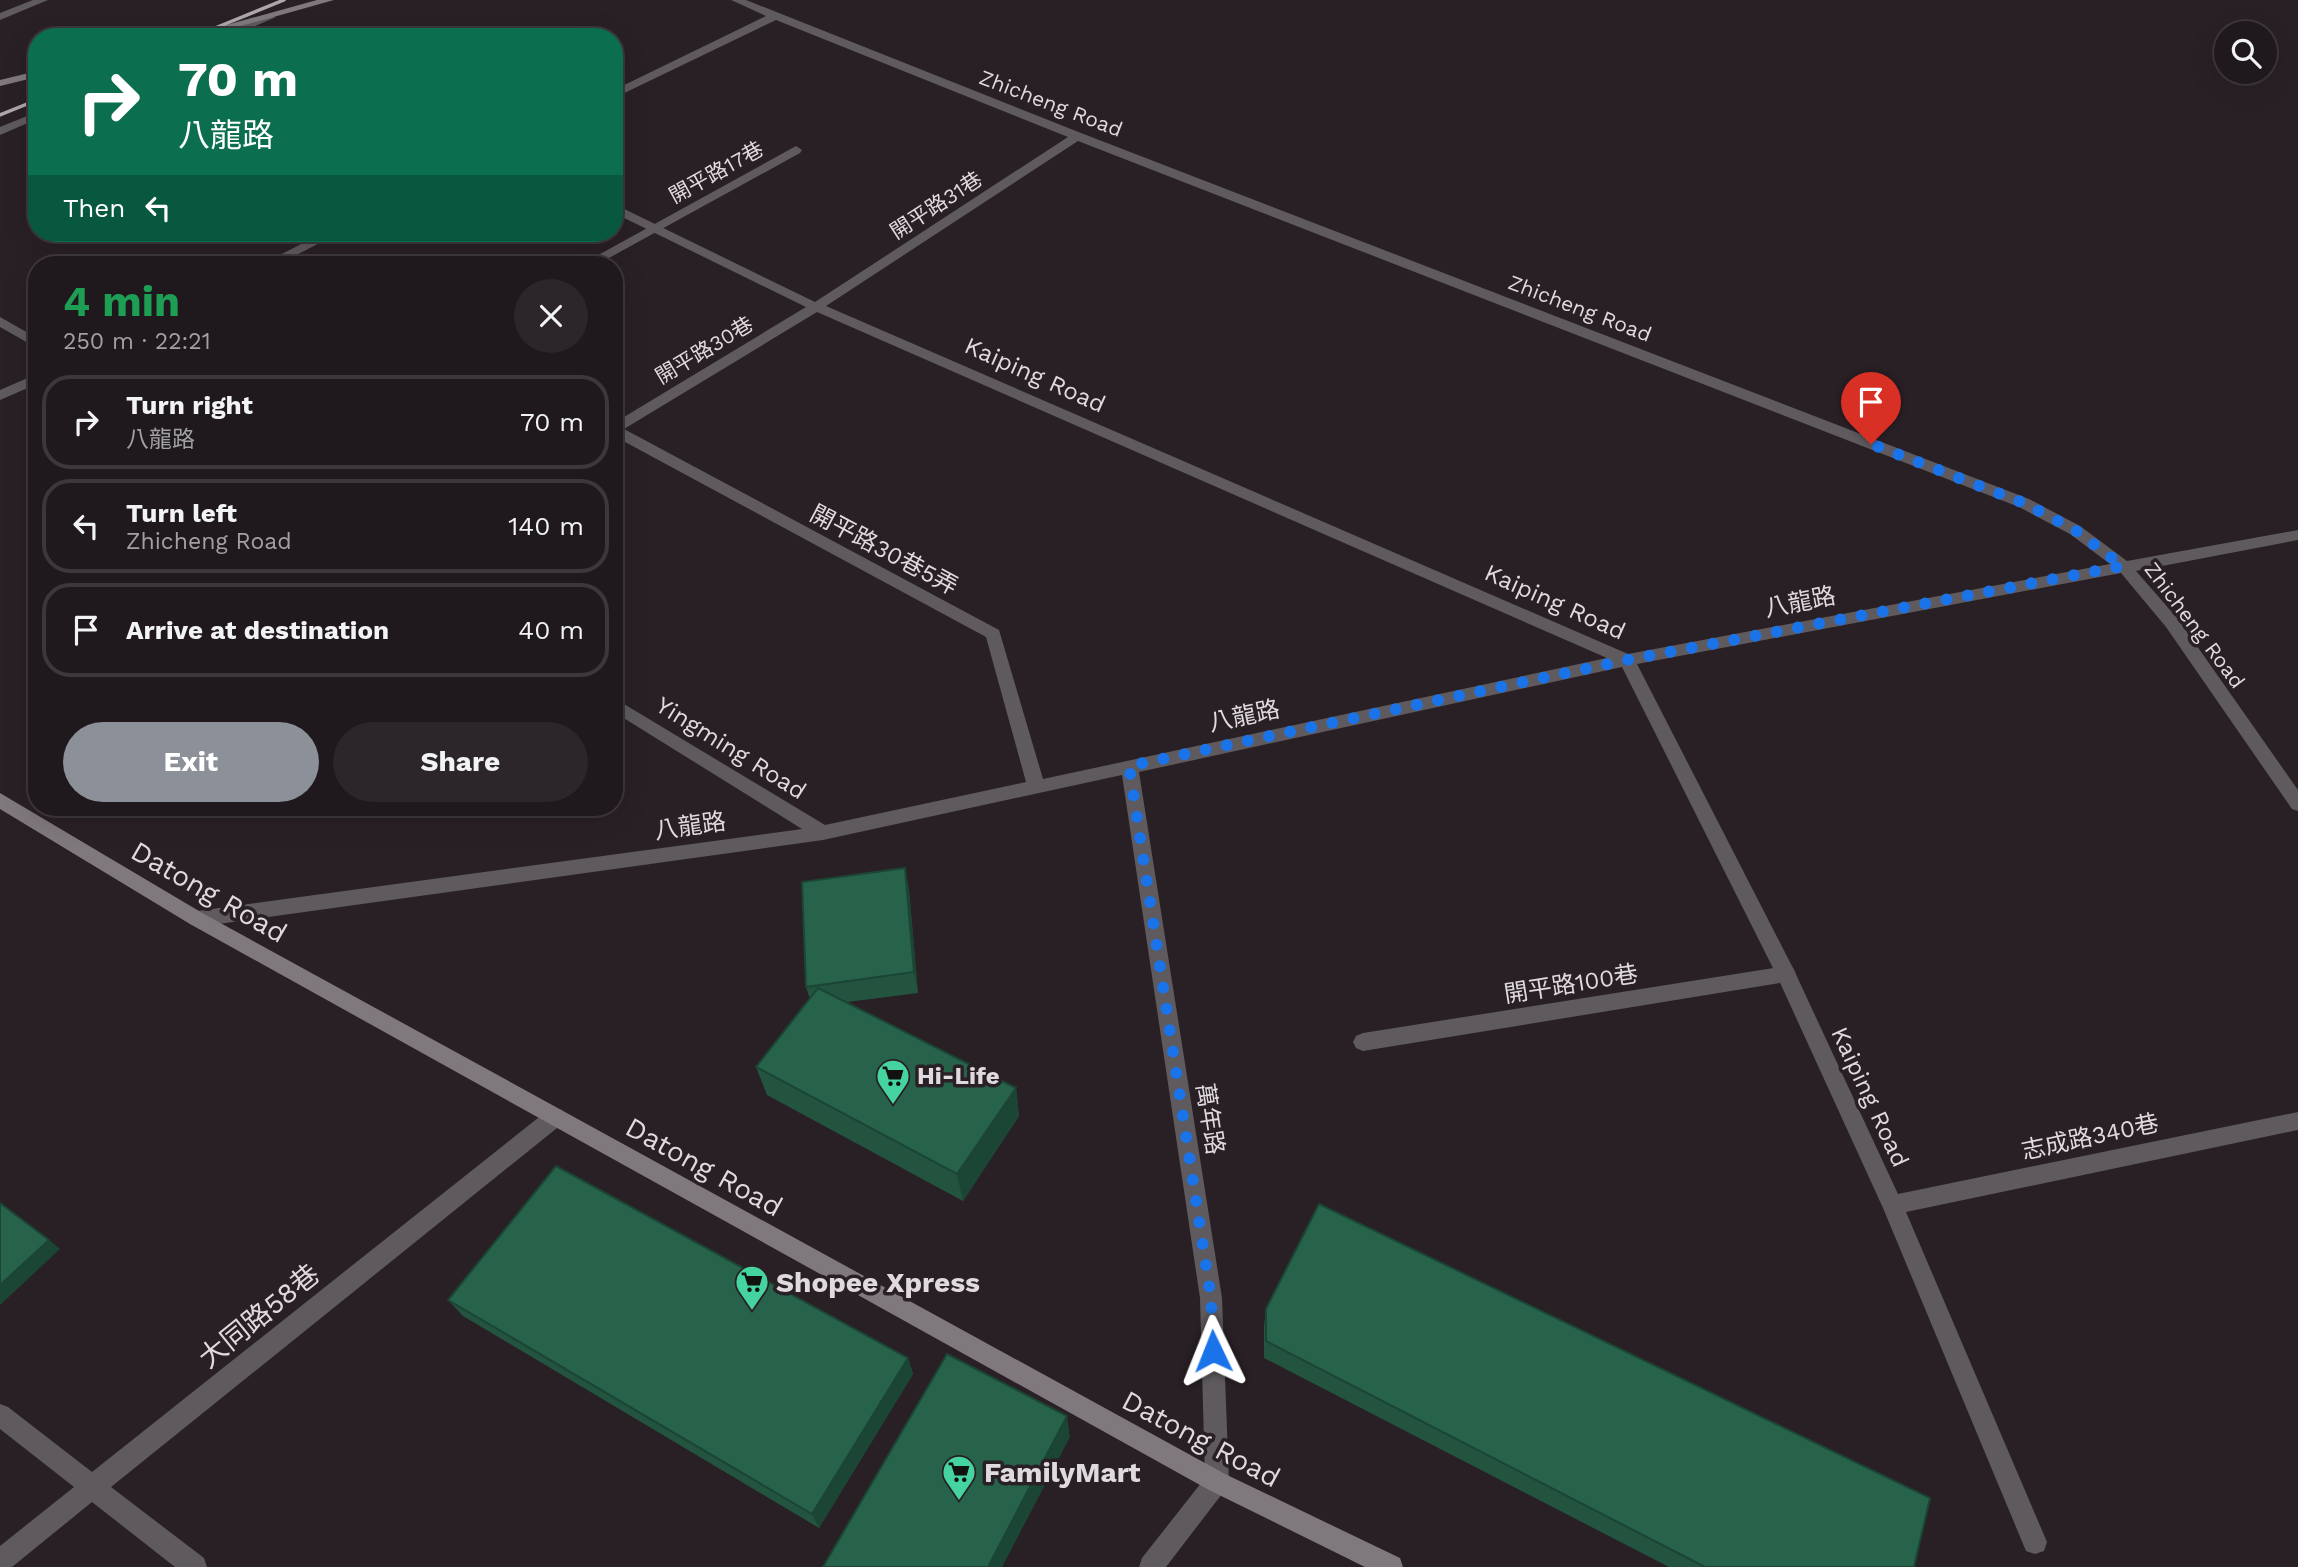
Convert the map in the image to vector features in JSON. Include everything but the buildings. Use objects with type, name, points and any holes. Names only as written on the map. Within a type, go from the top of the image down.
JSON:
[{"type":"main road","points":[[224,28],[329,0]]},
{"type":"main road","points":[[0,83],[28,76]]},
{"type":"main road","name":"Datong Road","points":[[0,800],[197,919],[555,1117],[1217,1482],[1391,1567]]},
{"type":"street","points":[[0,17],[43,0]]},
{"type":"street","name":"Zhicheng Road","points":[[736,0],[1077,136],[2024,503],[2075,530],[2123,566],[2172,623],[2298,804]]},
{"type":"street","points":[[245,28],[271,16]]},
{"type":"street","points":[[623,91],[775,16]]},
{"type":"street","points":[[0,131],[28,119]]},
{"type":"street","name":"開平路31巷","points":[[816,307],[1077,136]]},
{"type":"street","name":"開平路17巷","points":[[605,256],[796,150]]},
{"type":"street","name":"Kaiping Road","points":[[623,212],[816,307],[1627,660],[1786,974],[1892,1205],[2035,1542]]},
{"type":"street","points":[[286,256],[314,242]]},
{"type":"street","name":"開平路30巷","points":[[623,425],[816,307]]},
{"type":"street","points":[[0,321],[28,338]]},
{"type":"street","points":[[0,396],[28,382]]},
{"type":"street","name":"開平路30巷5弄","points":[[623,435],[993,634],[1036,786]]},
{"type":"street","name":"八龍路","points":[[197,919],[823,833],[1627,660],[2298,535]]},
{"type":"street","name":"Yingming Road","points":[[623,710],[823,833]]},
{"type":"street","name":"萬年路","points":[[1129,766],[1211,1298],[1217,1482]]},
{"type":"street","name":"開平路100巷","points":[[1363,1042],[1786,974]]},
{"type":"street","name":"大同路58巷","points":[[0,1562],[555,1117]]},
{"type":"street","name":"志成路340巷","points":[[1892,1205],[2298,1121]]},
{"type":"street","points":[[0,1415],[195,1567]]},
{"type":"street","points":[[1151,1567],[1217,1482]]},
{"type":"railway","points":[[215,28],[284,0]]},
{"type":"railway","points":[[0,115],[28,104]]},
{"type":"place","name":"Hi-Life","points":[[893,1106]]},
{"type":"place","name":"Shopee Xpress","points":[[752,1312]]},
{"type":"place","name":"FamilyMart","points":[[959,1502]]},
{"type":"route","points":[[1213,1351],[1211,1298],[1129,766],[1627,660],[2123,566],[2075,530],[2024,503],[1871,444]]}]
